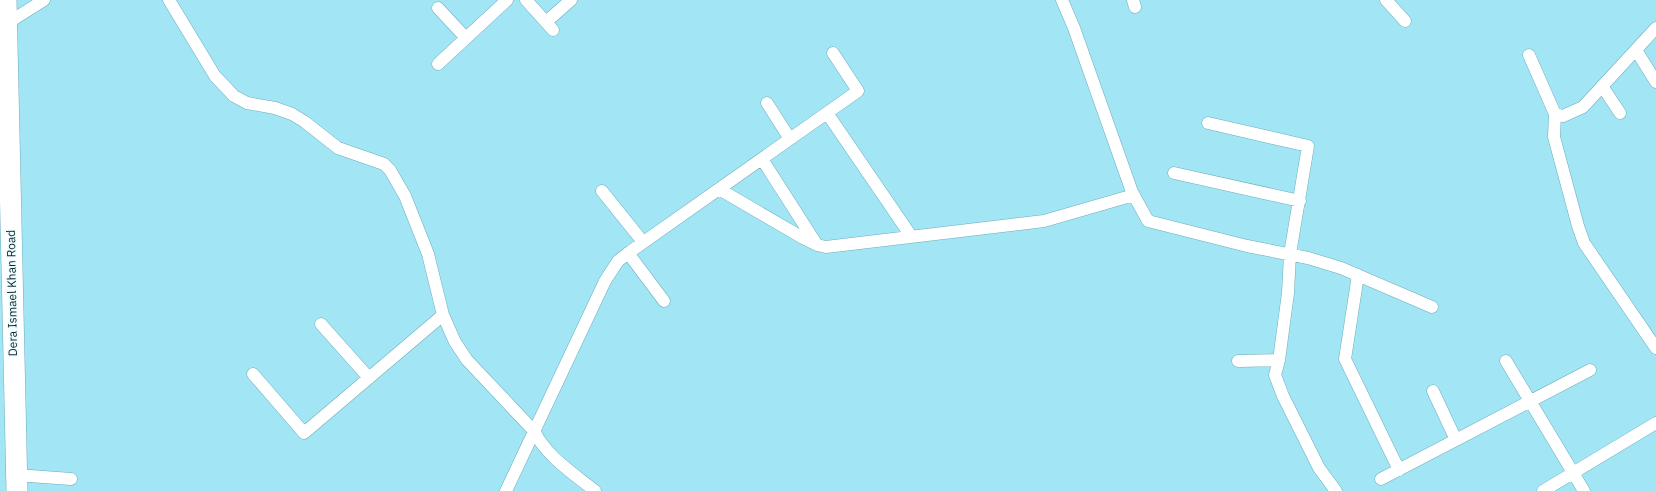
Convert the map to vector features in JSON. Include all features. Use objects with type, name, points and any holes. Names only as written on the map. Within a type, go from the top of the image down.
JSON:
[{"type":"highway","name":"Dera Ismael Khan Road","points":[[6,0],[6,292],[16,483]]},
{"type":"street","points":[[6,24],[44,0]]},
{"type":"street","points":[[169,0],[215,76],[234,96],[247,103],[275,108],[292,114],[305,122],[338,148],[384,164],[390,170],[405,196],[428,254],[443,315],[455,342],[467,360],[534,431],[539,441],[552,456],[588,489]]},
{"type":"street","points":[[438,64],[507,0]]},
{"type":"street","points":[[526,0],[549,26],[571,0]]},
{"type":"street","points":[[1062,0],[1074,28],[1134,195],[1148,222],[1315,260],[1358,275],[1432,307]]},
{"type":"street","points":[[1386,0],[1405,21]]},
{"type":"street","points":[[438,8],[466,38]]},
{"type":"street","points":[[1555,114],[1563,116],[1583,107],[1656,28]]},
{"type":"street","points":[[1636,50],[1656,82]]},
{"type":"street","points":[[506,491],[605,281],[618,261],[858,91],[833,53]]},
{"type":"street","points":[[1529,55],[1555,114],[1554,137],[1584,243],[1656,348]]},
{"type":"street","points":[[1602,86],[1620,113]]},
{"type":"street","points":[[766,103],[790,139]]},
{"type":"street","points":[[827,113],[911,236]]},
{"type":"street","points":[[1208,123],[1308,146],[1300,202],[1290,254],[1288,293],[1279,360],[1275,374],[1319,468],[1336,491]]},
{"type":"street","points":[[762,159],[817,245]]},
{"type":"street","points":[[1174,173],[1300,202]]},
{"type":"street","points":[[719,189],[803,238],[817,245],[826,247],[1044,221],[1134,195]]},
{"type":"street","points":[[602,192],[643,242]]},
{"type":"street","points":[[628,253],[664,301]]},
{"type":"street","points":[[1358,275],[1345,359],[1399,470]]},
{"type":"street","points":[[253,374],[304,433],[443,315]]},
{"type":"street","points":[[321,324],[369,378]]},
{"type":"street","points":[[1238,361],[1279,360]]},
{"type":"street","points":[[1506,361],[1584,491]]},
{"type":"street","points":[[1381,479],[1590,370]]},
{"type":"street","points":[[1433,391],[1456,440]]},
{"type":"street","points":[[1543,491],[1656,423]]},
{"type":"street","points":[[16,483],[71,479]]}]
